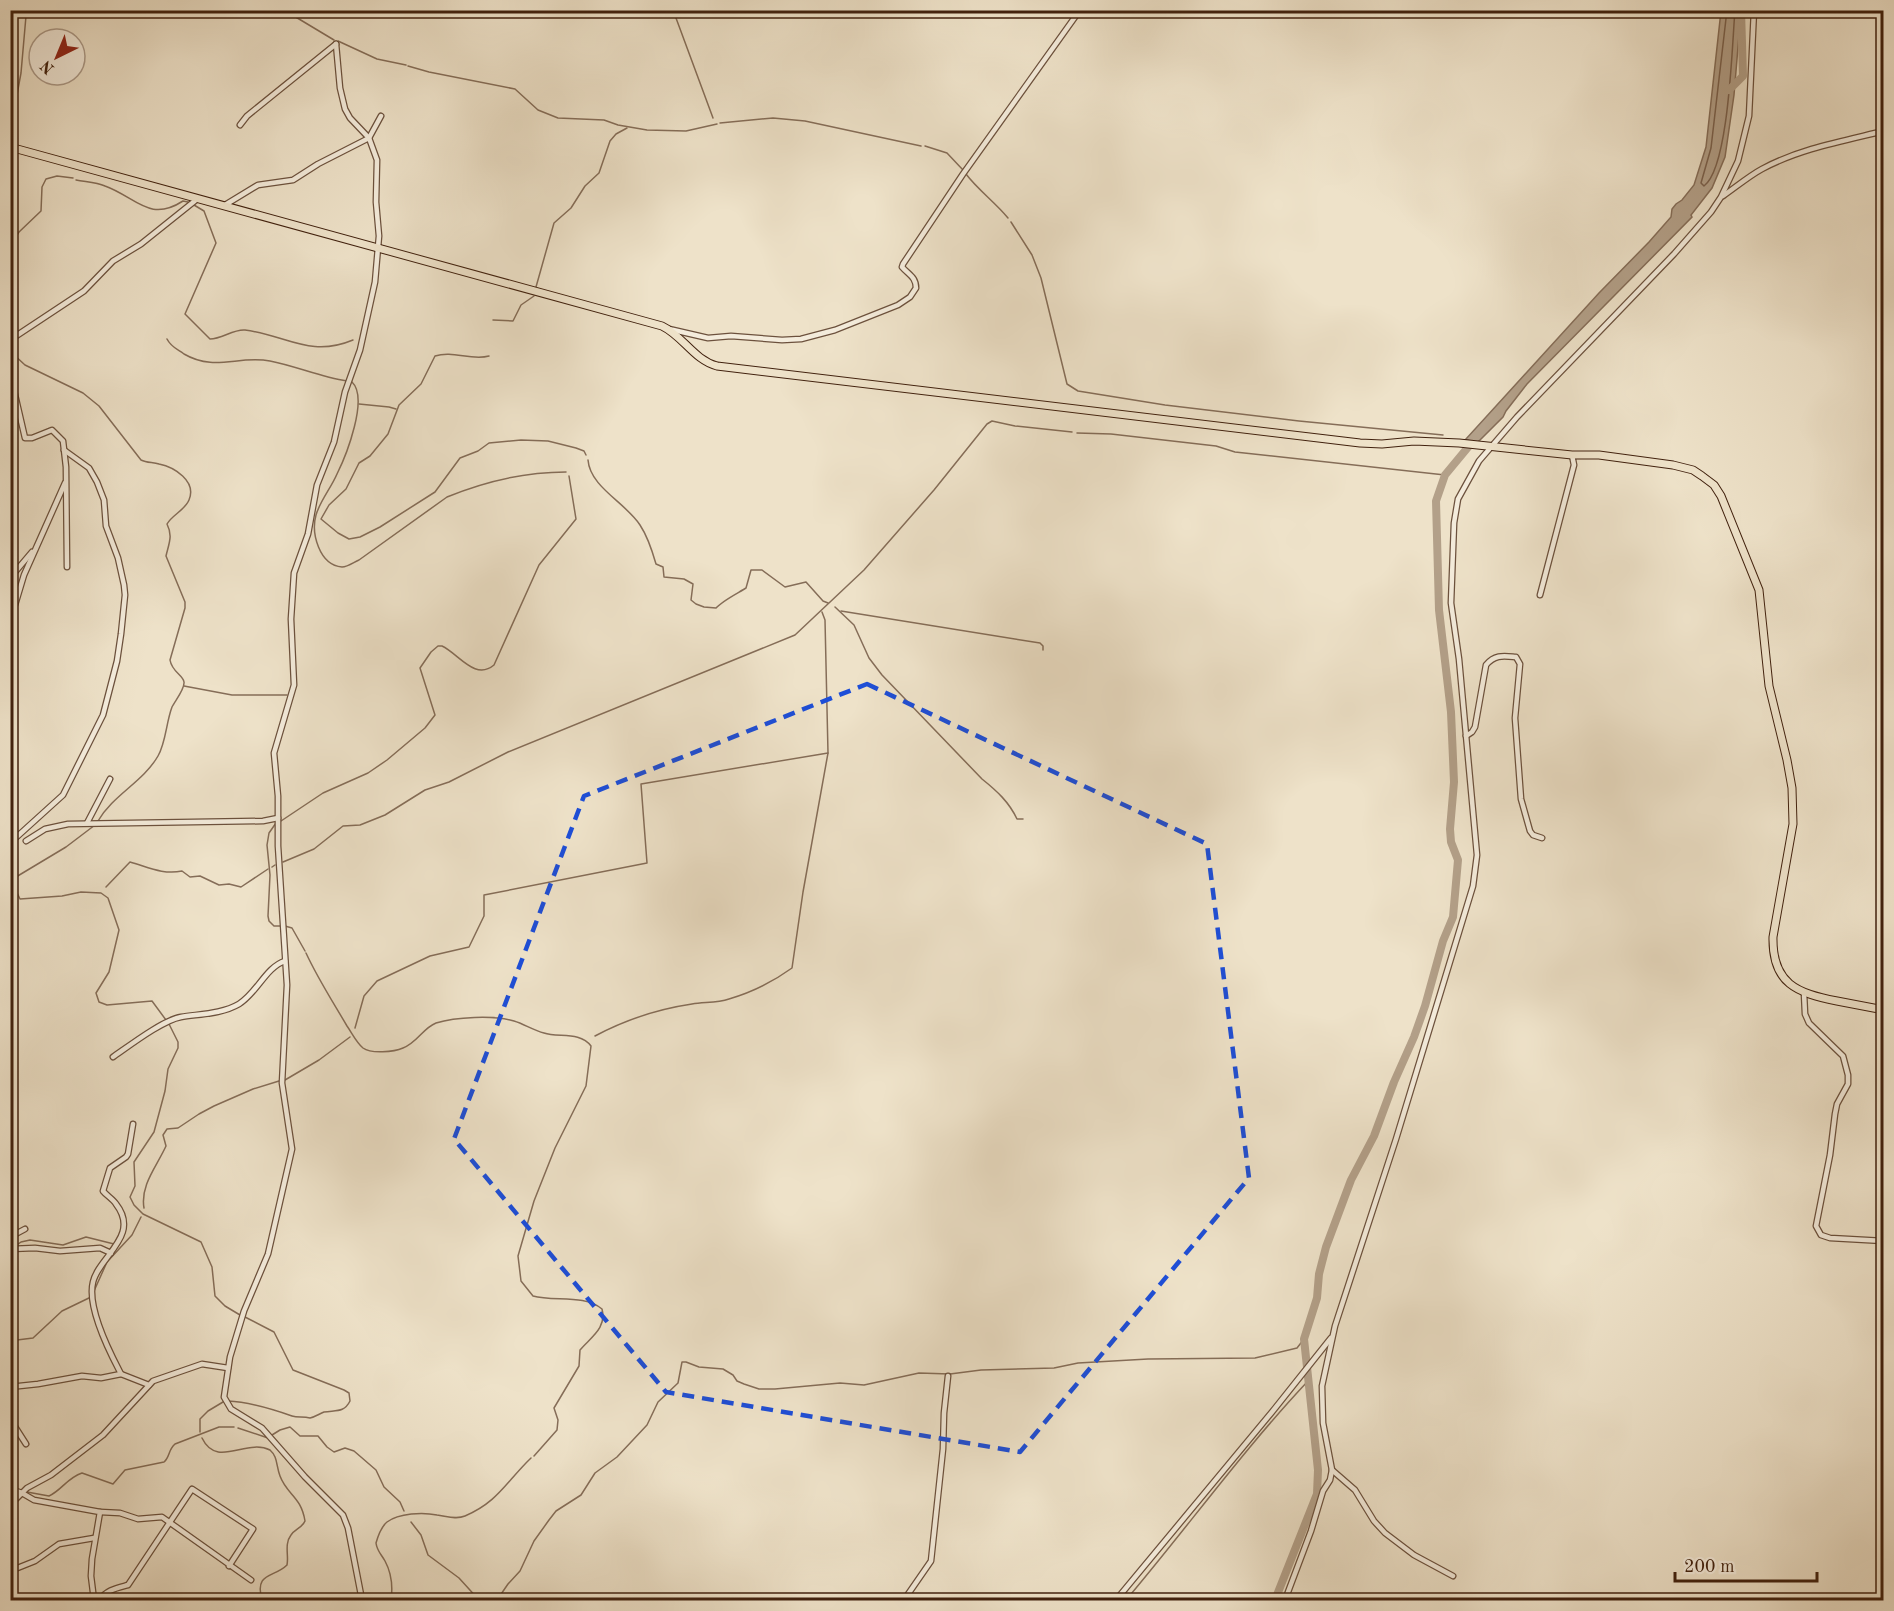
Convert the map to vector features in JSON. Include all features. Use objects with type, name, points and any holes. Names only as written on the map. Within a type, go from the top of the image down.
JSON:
[{"type":"main road","points":[[10,147],[669,329],[701,358],[717,366],[1360,443],[1422,441],[1459,443],[1572,455],[1599,455],[1680,466],[1693,470],[1708,480],[1724,502],[1760,590],[1769,686],[1787,760],[1793,797],[1793,824],[1773,936],[1773,950],[1783,977],[1804,993],[1884,1010]]},
{"type":"street","points":[[669,329],[708,338],[731,336],[782,340],[801,339],[835,330],[898,305],[910,297],[915,291],[916,282],[914,277],[902,267],[903,264],[963,174],[1080,10]]},
{"type":"street","points":[[1285,1600],[1332,1470],[1323,1423],[1322,1386],[1333,1336],[1413,1085],[1473,886],[1477,855],[1451,603],[1454,523],[1458,499],[1479,461],[1537,395],[1674,254],[1711,213],[1721,197],[1738,161],[1749,116],[1754,10]]},
{"type":"street","points":[[240,125],[247,116],[336,44],[341,99],[350,118],[369,138],[377,160],[376,202],[379,236],[375,282],[360,350],[345,392],[334,441],[317,485],[308,534],[294,573],[291,619],[294,685],[274,753],[287,985],[282,1083],[292,1149],[268,1254],[240,1322],[224,1390],[226,1403],[231,1409],[262,1428],[305,1477],[343,1515],[348,1528],[362,1600]]},
{"type":"street","points":[[222,207],[258,185],[292,180],[369,138],[381,116]]},
{"type":"street","points":[[1721,197],[1760,170],[1775,163],[1834,143],[1884,130]]},
{"type":"street","points":[[10,340],[84,291],[113,261],[141,244],[196,200]]},
{"type":"street","points":[[10,373],[25,438],[32,438],[52,430],[61,436],[66,480],[67,567]]},
{"type":"street","points":[[10,843],[63,795],[103,715],[117,661],[121,634],[124,585],[118,558],[107,531],[104,500],[93,474],[64,450]]},
{"type":"street","points":[[1540,595],[1574,465],[1572,455]]},
{"type":"street","points":[[15,605],[24,575],[66,480]]},
{"type":"street","points":[[10,578],[36,548]]},
{"type":"street","points":[[1466,736],[1475,727],[1486,665],[1497,656],[1516,657],[1520,664],[1515,718],[1521,799],[1530,831],[1533,835],[1542,838]]},
{"type":"street","points":[[87,822],[110,779]]},
{"type":"street","points":[[26,841],[53,826],[87,822],[263,821],[278,818]]},
{"type":"street","points":[[113,1057],[172,1020],[213,1012],[238,1004],[278,963],[285,961]]},
{"type":"street","points":[[1804,993],[1805,1014],[1809,1023],[1843,1056],[1848,1075],[1848,1084],[1836,1108],[1830,1155],[1816,1226],[1821,1235],[1830,1238],[1884,1241]]},
{"type":"street","points":[[121,1374],[100,1328],[93,1304],[92,1289],[97,1272],[121,1239],[123,1225],[120,1210],[103,1191],[110,1168],[128,1154],[133,1124]]},
{"type":"street","points":[[10,1237],[25,1229]]},
{"type":"street","points":[[10,1249],[35,1248],[60,1251],[100,1248],[111,1253]]},
{"type":"street","points":[[1116,1600],[1333,1336]]},
{"type":"street","points":[[10,1505],[22,1493],[59,1470],[104,1435],[149,1385],[159,1378],[202,1364],[228,1368]]},
{"type":"street","points":[[10,1387],[82,1376],[101,1378],[121,1374],[149,1385]]},
{"type":"street","points":[[903,1600],[924,1574],[931,1561],[948,1376]]},
{"type":"street","points":[[10,1419],[26,1444]]},
{"type":"street","points":[[1332,1470],[1355,1490],[1374,1521],[1385,1533],[1414,1556],[1453,1576]]},
{"type":"street","points":[[10,1489],[34,1500],[100,1512],[120,1513],[138,1519],[162,1517],[251,1580]]},
{"type":"street","points":[[100,1600],[102,1595],[110,1590],[128,1585],[192,1489],[253,1530],[229,1566]]},
{"type":"street","points":[[94,1600],[90,1575],[94,1538],[100,1512]]},
{"type":"street","points":[[10,1571],[35,1561],[59,1544],[94,1538]]},
{"type":"highlighted area","points":[[867,684],[1207,844],[1249,1178],[1020,1452],[666,1392],[454,1139],[584,796]]},
{"type":"water","points":[[1721,11],[1741,11],[1734,95],[1725,157],[1712,188],[1691,215],[1692,217],[1527,384],[1503,417],[1479,441],[1465,440],[1599,293],[1649,242],[1671,217],[1672,209],[1694,185],[1706,147]]},
{"type":"waterway","points":[[284,10],[334,40]]},
{"type":"waterway","points":[[670,10],[676,18],[713,118]]},
{"type":"waterway","points":[[1729,90],[1743,76],[1741,10]]},
{"type":"waterway","points":[[12,143],[26,16]]},
{"type":"waterway","points":[[338,41],[377,59],[406,65]]},
{"type":"waterway","points":[[408,66],[515,89],[538,110],[558,118],[604,120],[647,130],[686,131],[717,124]]},
{"type":"waterway","points":[[720,123],[773,118],[805,121],[921,146]]},
{"type":"waterway","points":[[536,287],[554,223],[571,208],[585,186],[599,173],[610,141],[616,134],[627,128]]},
{"type":"waterway","points":[[925,146],[947,153],[963,170]]},
{"type":"waterway","points":[[966,174],[1008,218]]},
{"type":"waterway","points":[[10,246],[19,232],[41,211],[42,187],[46,179],[57,176],[73,178]]},
{"type":"waterway","points":[[76,180],[102,185],[152,209],[171,207],[183,201],[188,202]]},
{"type":"waterway","points":[[194,205],[204,211],[216,243],[185,314],[210,339],[245,330],[311,346],[324,347],[353,340]]},
{"type":"waterway","points":[[1011,222],[1032,255],[1041,278],[1067,384],[1078,391],[1165,405],[1443,435]]},
{"type":"waterway","points":[[493,320],[513,321],[521,305],[534,296]]},
{"type":"waterway","points":[[167,339],[172,346],[184,354],[206,362],[270,361],[347,381]]},
{"type":"waterway","points":[[11,352],[25,365],[83,393],[99,406],[141,460],[171,468],[183,476],[190,487],[191,493],[187,504],[167,524],[170,536],[166,556],[185,602],[170,660],[184,685],[172,707],[158,756],[98,821]]},
{"type":"waterway","points":[[489,356],[448,354],[435,356],[421,384],[399,405],[388,434],[370,456],[359,463],[346,489],[329,505],[321,519],[349,539],[360,537],[435,492],[460,458],[478,451],[489,443],[521,440],[548,441],[576,448],[584,451],[586,455]]},
{"type":"waterway","points":[[352,382],[357,390],[358,401],[354,427],[341,466],[320,505],[315,522],[318,547],[328,561],[334,565],[344,567],[359,560],[447,497],[505,478],[566,472]]},
{"type":"waterway","points":[[359,404],[396,409]]},
{"type":"waterway","points":[[283,862],[314,849],[343,826],[360,825],[385,815],[425,790],[449,782],[508,752],[795,635],[864,570],[934,490],[987,424],[992,421],[1015,426],[1072,432]]},
{"type":"waterway","points":[[1077,433],[1111,434],[1216,446],[1235,452],[1445,475]]},
{"type":"waterway","points":[[1275,1600],[1317,1494],[1318,1470],[1304,1339],[1317,1298],[1319,1274],[1326,1247],[1351,1180],[1374,1136],[1414,1037],[1443,941],[1453,917],[1458,860],[1451,842],[1450,829],[1454,782],[1451,712],[1439,610],[1436,501],[1445,475],[1474,440]]},
{"type":"waterway","points":[[588,460],[590,470],[602,487],[640,525],[648,539],[656,564],[663,567],[664,577],[684,579],[693,584],[691,600],[696,604],[716,608],[746,588],[751,570],[762,570],[785,587],[806,582],[823,601],[828,603]]},
{"type":"waterway","points":[[281,821],[323,793],[368,773],[425,728],[435,715],[420,668],[438,646],[442,646],[474,668],[487,669],[494,665],[539,565],[576,519],[569,476]]},
{"type":"waterway","points":[[835,607],[854,625],[869,658],[882,675],[1002,797],[1017,819],[1023,819]]},
{"type":"waterway","points":[[841,611],[1040,643],[1043,650]]},
{"type":"waterway","points":[[595,1036],[654,1012],[737,996],[762,986],[792,968],[828,753],[825,620],[822,612]]},
{"type":"waterway","points":[[184,686],[232,695],[287,695]]},
{"type":"waterway","points":[[355,1028],[364,996],[377,981],[430,956],[469,947],[484,916],[484,895],[647,863],[641,784],[828,753]]},
{"type":"waterway","points":[[276,823],[269,833],[267,845],[270,875],[268,916],[274,926],[280,926]]},
{"type":"waterway","points":[[95,825],[66,847],[11,880],[20,899],[62,896],[81,892],[101,893],[108,898],[119,930],[109,972],[96,993],[99,1002],[107,1005],[152,1001],[166,1020]]},
{"type":"waterway","points":[[106,887],[130,862],[162,871],[182,871],[190,877],[200,876],[219,885],[229,884],[241,887],[268,869]]},
{"type":"waterway","points":[[285,926],[292,928],[305,951]]},
{"type":"waterway","points":[[306,953],[347,1026],[358,1043],[367,1050],[383,1052],[399,1049],[408,1046],[427,1028],[436,1023],[453,1019],[475,1018],[506,1019],[544,1033],[581,1038],[591,1046],[586,1086],[555,1148],[534,1201],[518,1256],[521,1281],[533,1296],[587,1301],[602,1309],[603,1316],[597,1332],[580,1350],[579,1366],[554,1408],[558,1420],[557,1430],[534,1456]]},
{"type":"waterway","points":[[169,1024],[178,1042],[178,1048],[168,1069],[165,1091],[154,1132],[134,1162],[135,1186],[130,1197],[143,1214],[201,1242],[212,1267],[215,1296],[225,1306],[240,1315]]},
{"type":"waterway","points":[[285,1080],[319,1060],[350,1037]]},
{"type":"waterway","points":[[144,1208],[144,1191],[166,1146],[163,1135],[167,1129],[178,1128],[214,1106],[253,1089],[279,1081]]},
{"type":"waterway","points":[[94,1291],[107,1262],[132,1235],[141,1217]]},
{"type":"waterway","points":[[14,1247],[30,1240],[63,1245],[86,1237],[114,1244]]},
{"type":"waterway","points":[[10,1343],[33,1338],[62,1311],[91,1297]]},
{"type":"waterway","points":[[228,1401],[253,1404],[294,1417],[310,1418],[324,1412],[342,1409],[350,1401],[349,1393],[344,1390],[293,1370],[274,1332],[245,1317]]},
{"type":"waterway","points":[[497,1600],[520,1571],[534,1541],[556,1511],[581,1495],[595,1473],[617,1457],[647,1425],[658,1402],[678,1383],[682,1362],[699,1367],[723,1369],[744,1384],[759,1389],[775,1389],[840,1383],[864,1385],[919,1373],[950,1374],[981,1370],[1054,1368],[1078,1363],[1148,1359],[1255,1358],[1297,1348],[1304,1339]]},
{"type":"waterway","points":[[1126,1600],[1261,1434],[1308,1381]]},
{"type":"waterway","points":[[200,1432],[200,1419],[223,1402]]},
{"type":"waterway","points":[[27,1492],[49,1496],[82,1473],[113,1484],[125,1470],[164,1462],[175,1444],[219,1427],[234,1427]]},
{"type":"waterway","points":[[272,1435],[290,1427],[300,1436],[318,1436],[334,1452],[345,1448],[354,1451],[376,1470],[384,1487],[400,1502],[404,1511]]},
{"type":"waterway","points":[[238,1428],[268,1438]]},
{"type":"waterway","points":[[202,1438],[208,1447],[216,1451],[224,1452],[251,1447],[270,1450],[276,1459],[286,1488],[303,1513],[305,1521],[288,1542],[287,1565],[263,1580],[260,1591],[262,1600]]},
{"type":"waterway","points":[[391,1600],[391,1575],[376,1543],[385,1524],[392,1519],[411,1514],[431,1514],[455,1518],[465,1516],[494,1498],[531,1458]]},
{"type":"waterway","points":[[411,1522],[421,1535],[428,1555],[459,1578],[479,1600]]}]
